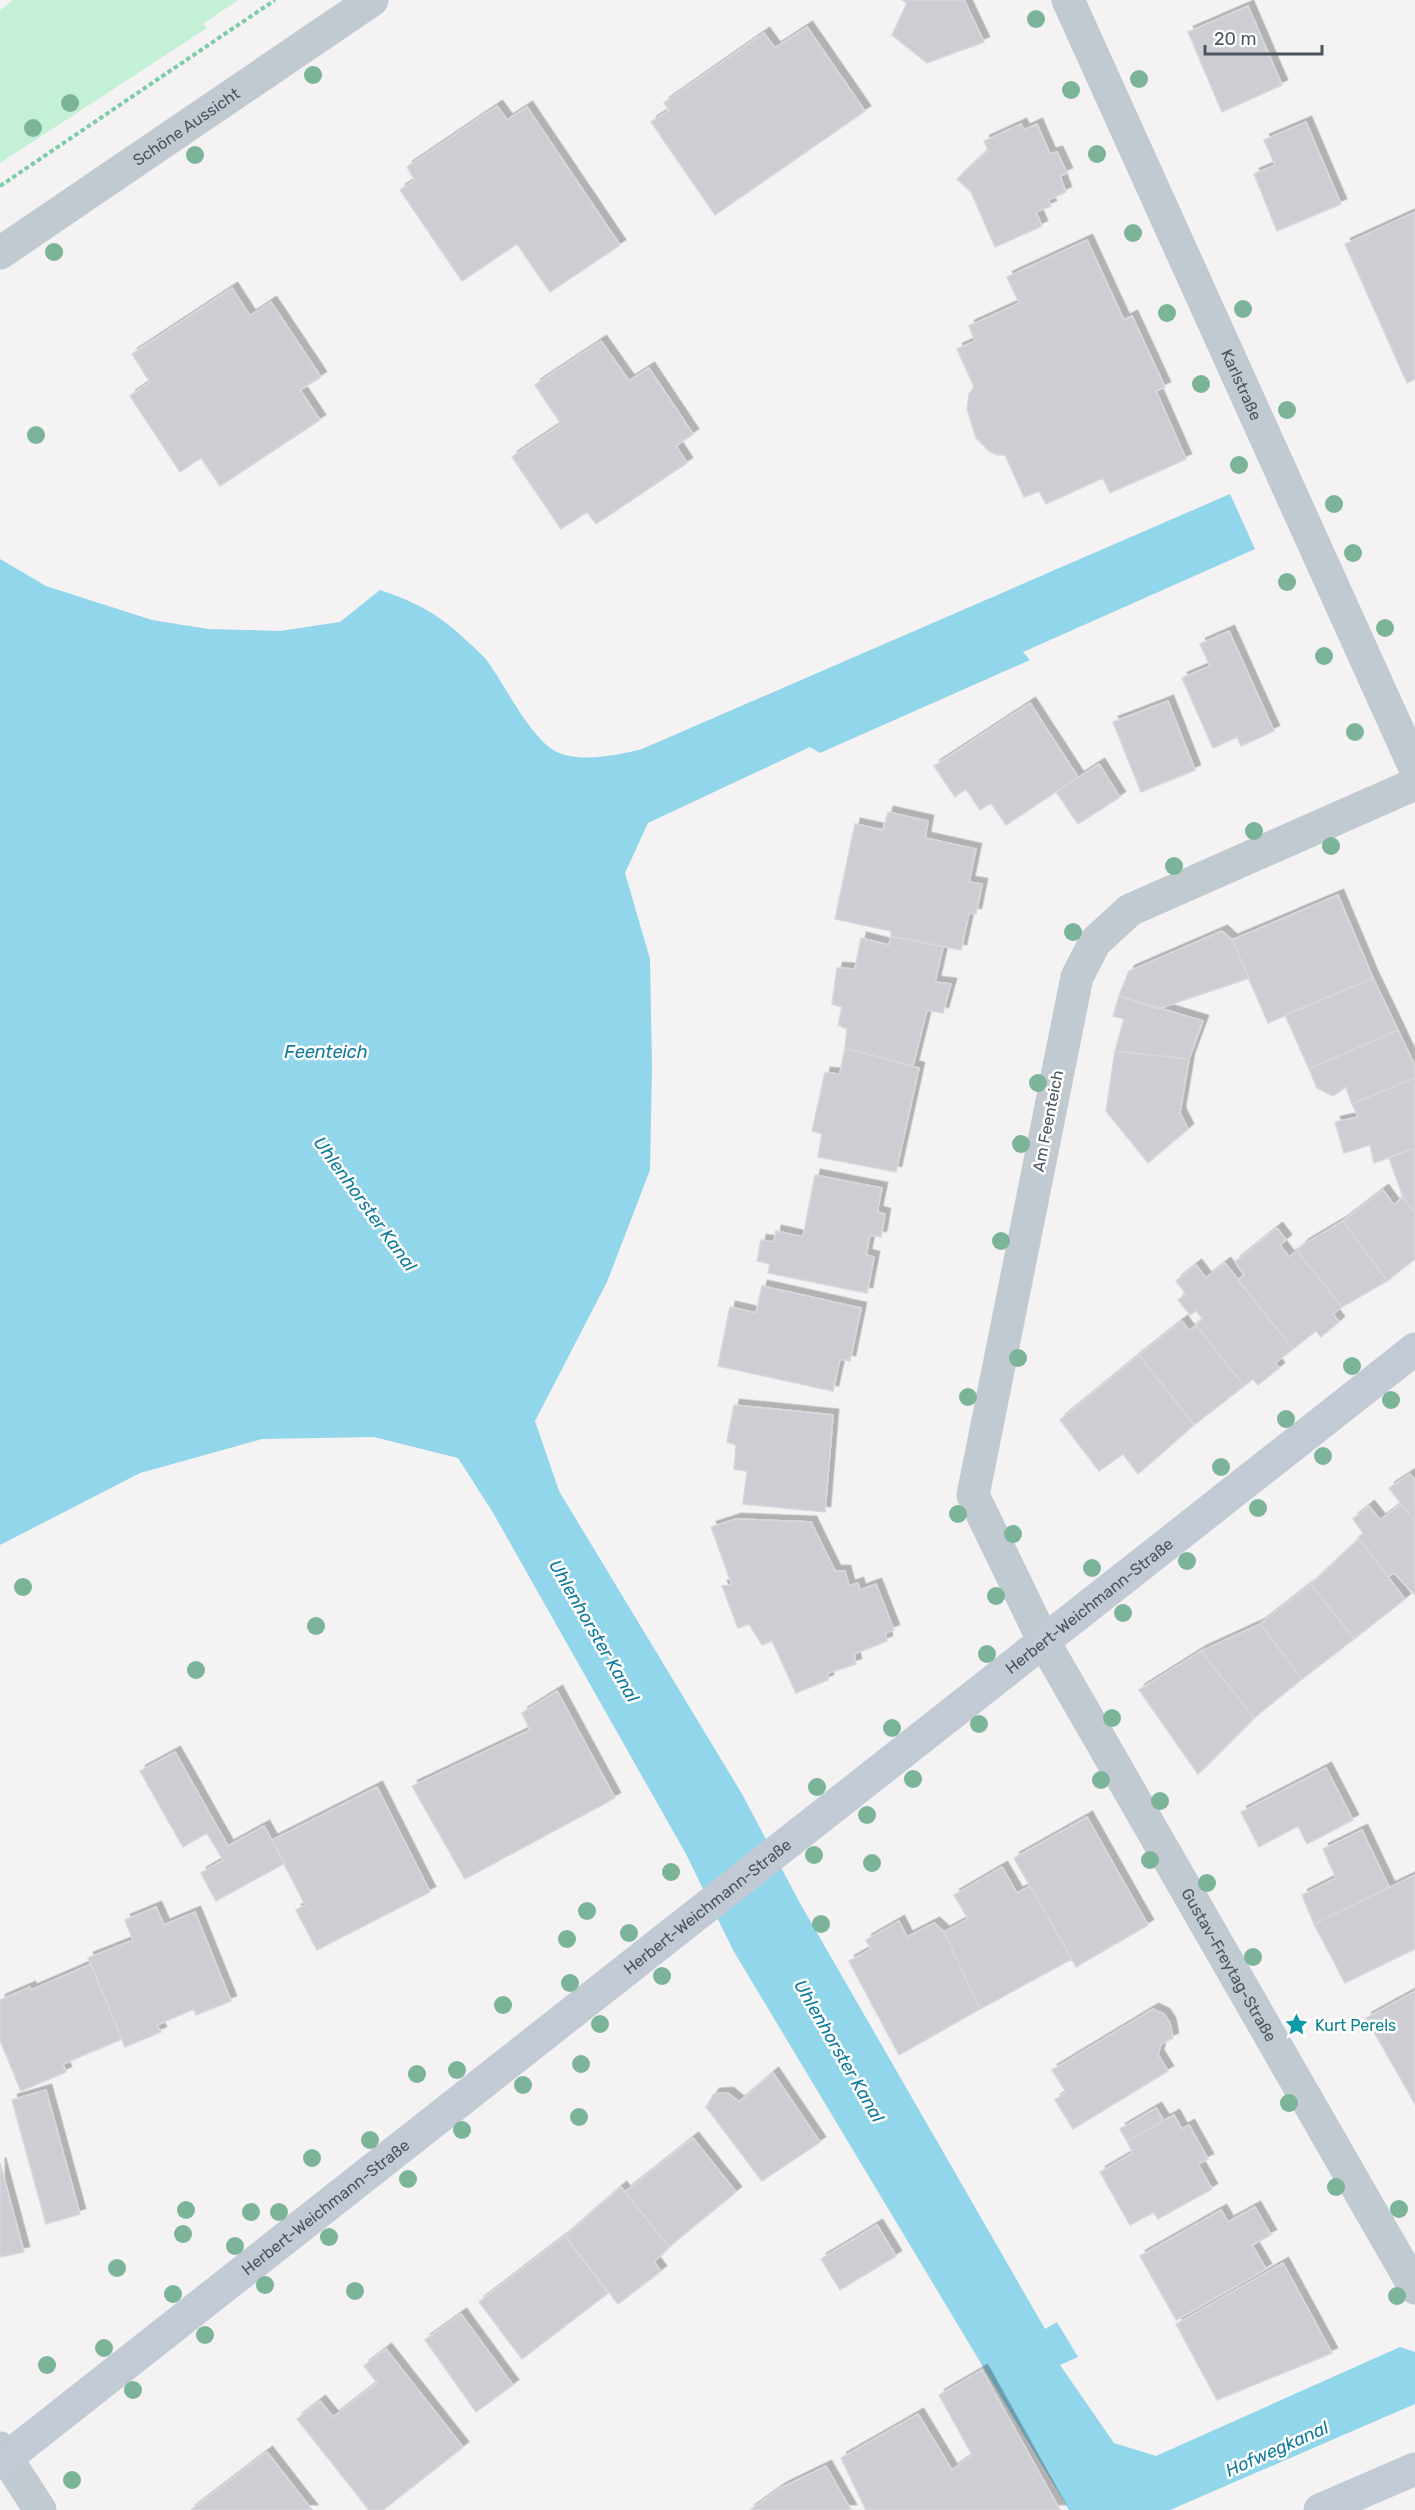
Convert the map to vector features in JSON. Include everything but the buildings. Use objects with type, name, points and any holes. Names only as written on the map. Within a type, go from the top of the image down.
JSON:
[{"type":"main road","name":"Herbert-Weichmann-Straße","points":[[2,2456],[782,1848],[1415,1349]]},
{"type":"main road","points":[[1320,2510],[1415,2469]]},
{"type":"street","name":"Schöne Aussicht","points":[[0,253],[372,0]]},
{"type":"street","name":"Karlstraße","points":[[1068,0],[1415,768]]},
{"type":"street","name":"Am Feenteich","points":[[1044,1642],[973,1495],[1077,976],[1095,942],[1130,910],[1415,784]]},
{"type":"street","name":"Gustav-Freytag-Straße","points":[[1044,1642],[1415,2288]]},
{"type":"street","points":[[2,2456],[40,2510]]},
{"type":"path","points":[[0,186],[275,0]]},
{"type":"green space","points":[[13,0],[238,0],[203,24],[207,28],[0,163],[0,10]]},
{"type":"water","name":"Feenteich","points":[[1230,494],[1255,549],[1023,652],[1030,660],[820,753],[810,747],[648,823],[625,873],[650,959],[652,1067],[650,1170],[607,1282],[535,1421],[559,1491],[742,1794],[801,1905],[1045,2329],[1057,2322],[1078,2357],[1060,2365],[1114,2443],[1156,2456],[1400,2347],[1415,2352],[1415,2404],[1170,2510],[1069,2510],[733,1950],[686,1854],[492,1511],[458,1458],[374,1437],[262,1439],[140,1473],[0,1545],[0,559],[46,586],[152,620],[208,629],[280,631],[340,622],[380,590],[428,611],[448,624],[477,650],[488,662],[528,724],[547,745],[566,755],[600,757],[642,749]]},
{"type":"place","name":"Kurt Perels","points":[[1297,2025]]},
{"type":"water label","name":"Uhlenhorster Kanal","points":[[365,1204]]},
{"type":"water label","name":"Uhlenhorster Kanal","points":[[594,1631]]},
{"type":"water label","name":"Uhlenhorster Kanal","points":[[839,2051]]},
{"type":"water label","name":"Hofwegkanal","points":[[1277,2449]]}]
